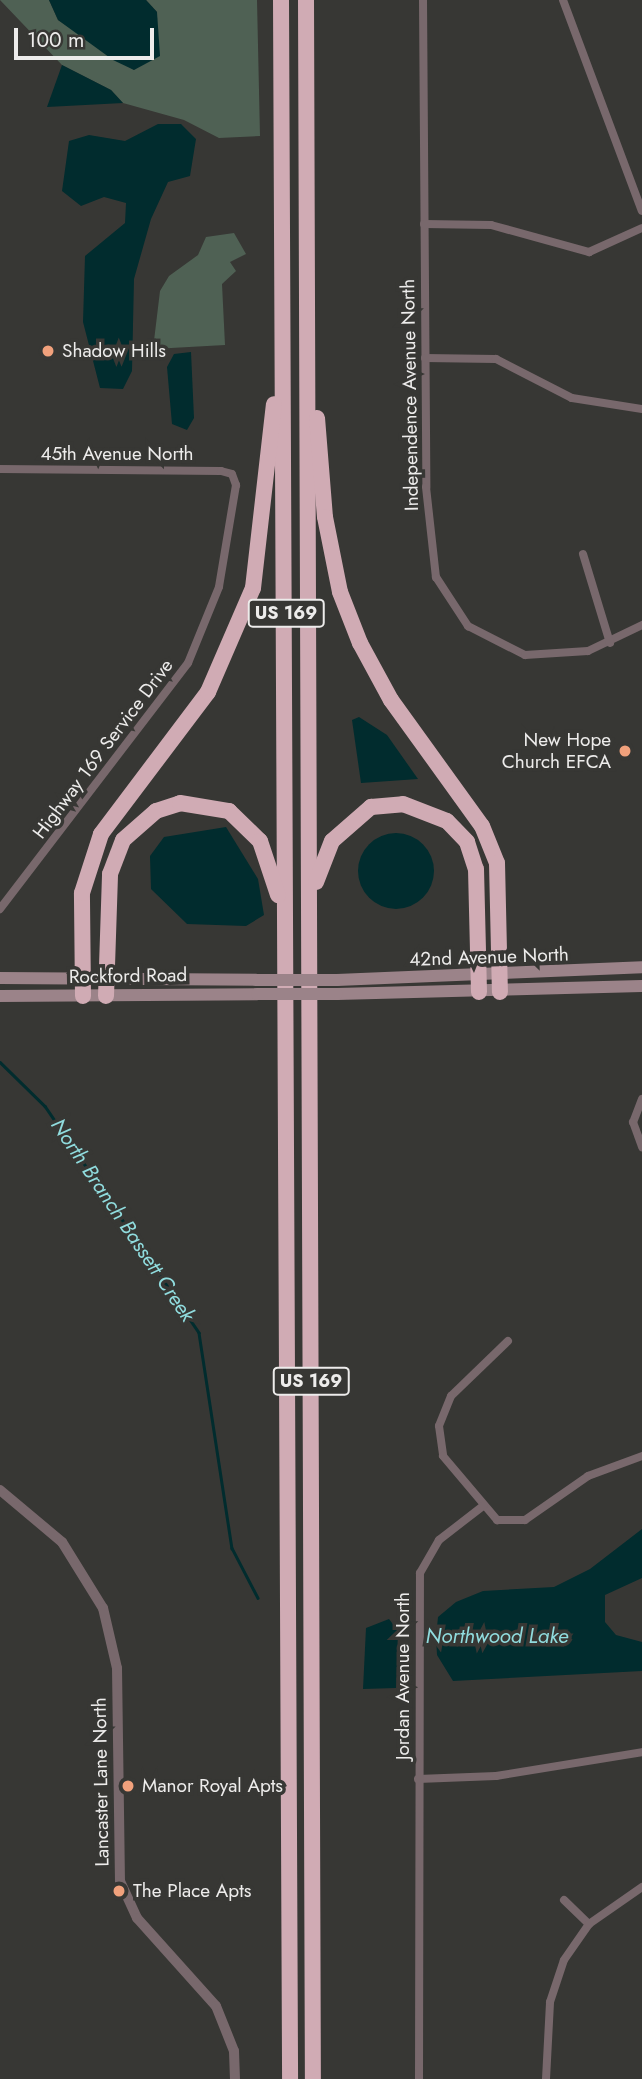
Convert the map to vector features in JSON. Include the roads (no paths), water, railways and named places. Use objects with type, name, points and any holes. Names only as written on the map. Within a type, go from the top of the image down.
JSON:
[{"type":"highway","name":"US 169","points":[[281,0],[280,307],[290,2079]]},
{"type":"highway","name":"US 169","points":[[306,0],[313,2079]]},
{"type":"highway","points":[[82,996],[82,893],[101,834],[208,692],[253,588],[280,307]]},
{"type":"highway","points":[[307,339],[325,517],[340,592],[381,686],[482,826],[497,863],[500,985]]},
{"type":"highway","points":[[106,996],[114,860],[136,825],[168,806],[210,804],[244,824],[269,859],[284,919]]},
{"type":"highway","points":[[311,894],[332,842],[371,807],[402,804],[439,816],[467,842],[474,860],[479,985]]},
{"type":"main road","name":"42nd Avenue North","points":[[500,985],[642,967]]},
{"type":"main road","name":"Rockford Road","points":[[0,978],[337,980]]},
{"type":"main road","name":"42nd Avenue North","points":[[337,980],[479,985],[642,986]]},
{"type":"main road","name":"42nd Avenue North","points":[[257,994],[337,994],[479,985]]},
{"type":"main road","name":"Rockford Road","points":[[0,996],[257,994]]},
{"type":"street","name":"Independence Avenue North","points":[[423,0],[427,522],[436,576],[453,611],[487,639],[525,656],[568,656],[610,643],[642,625]]},
{"type":"street","points":[[563,0],[642,211]]},
{"type":"street","points":[[424,224],[500,226],[589,252],[642,228]]},
{"type":"street","points":[[425,358],[496,359],[590,404],[642,409]]},
{"type":"street","name":"45th Avenue North","points":[[0,469],[232,474]]},
{"type":"street","name":"Highway 169 Service Drive","points":[[0,909],[188,663],[227,557],[236,499],[232,474]]},
{"type":"street","points":[[583,554],[610,643]]},
{"type":"street","points":[[642,1099],[633,1122],[642,1147]]},
{"type":"street","points":[[508,1341],[451,1396],[439,1426],[443,1457],[497,1520],[517,1524],[607,1465],[642,1456]]},
{"type":"street","name":"Lancaster Lane North","points":[[0,1490],[62,1542],[103,1608],[117,1668],[120,1881],[137,1918],[216,2006],[234,2051],[235,2079]]},
{"type":"street","name":"Jordan Avenue North","points":[[419,2079],[420,1573],[439,1540],[483,1506]]},
{"type":"street","points":[[418,1779],[496,1776],[642,1752]]},
{"type":"street","points":[[546,2079],[555,1983],[589,1924],[642,1887]]},
{"type":"street","points":[[564,1900],[589,1924]]},
{"type":"water","points":[[49,0],[146,0],[157,12],[160,56],[134,70],[113,60],[58,20]]},
{"type":"water","points":[[62,65],[111,90],[123,103],[47,107]]},
{"type":"water","points":[[158,124],[181,124],[196,139],[190,176],[168,182],[151,219],[134,279],[132,371],[123,389],[100,388],[83,322],[85,256],[125,223],[126,203],[104,197],[81,206],[62,191],[69,141],[89,135],[125,141]]},
{"type":"water","points":[[191,352],[194,418],[187,430],[172,424],[167,367],[174,354]]},
{"type":"water","points":[[359,717],[387,735],[418,779],[361,783],[352,720]]},
{"type":"water","points":[[226,827],[258,879],[264,915],[246,926],[187,924],[151,889],[150,856],[164,837]]},
{"type":"water","points":[[404,833],[417,839],[428,850],[434,863],[432,886],[417,903],[404,909],[388,909],[375,903],[360,886],[358,863],[364,850],[381,835]]},
{"type":"water","name":"Northwood Lake","points":[[642,1529],[642,1578],[605,1595],[605,1622],[616,1635],[642,1642],[642,1671],[453,1681],[437,1655],[436,1637],[438,1617],[456,1602],[483,1591],[554,1587],[590,1569]]},
{"type":"water","points":[[389,1619],[398,1631],[396,1688],[363,1689],[366,1628]]},
{"type":"waterway","name":"North Branch Bassett Creek","points":[[0,1062],[45,1106],[199,1333],[232,1548],[258,1598]]},
{"type":"place","name":"Shadow Hills","points":[[48,351]]},
{"type":"place","name":"New Hope Church EFCA","points":[[625,751]]},
{"type":"place","name":"Manor Royal Apts","points":[[128,1786]]},
{"type":"place","name":"The Place Apts","points":[[119,1891]]}]
